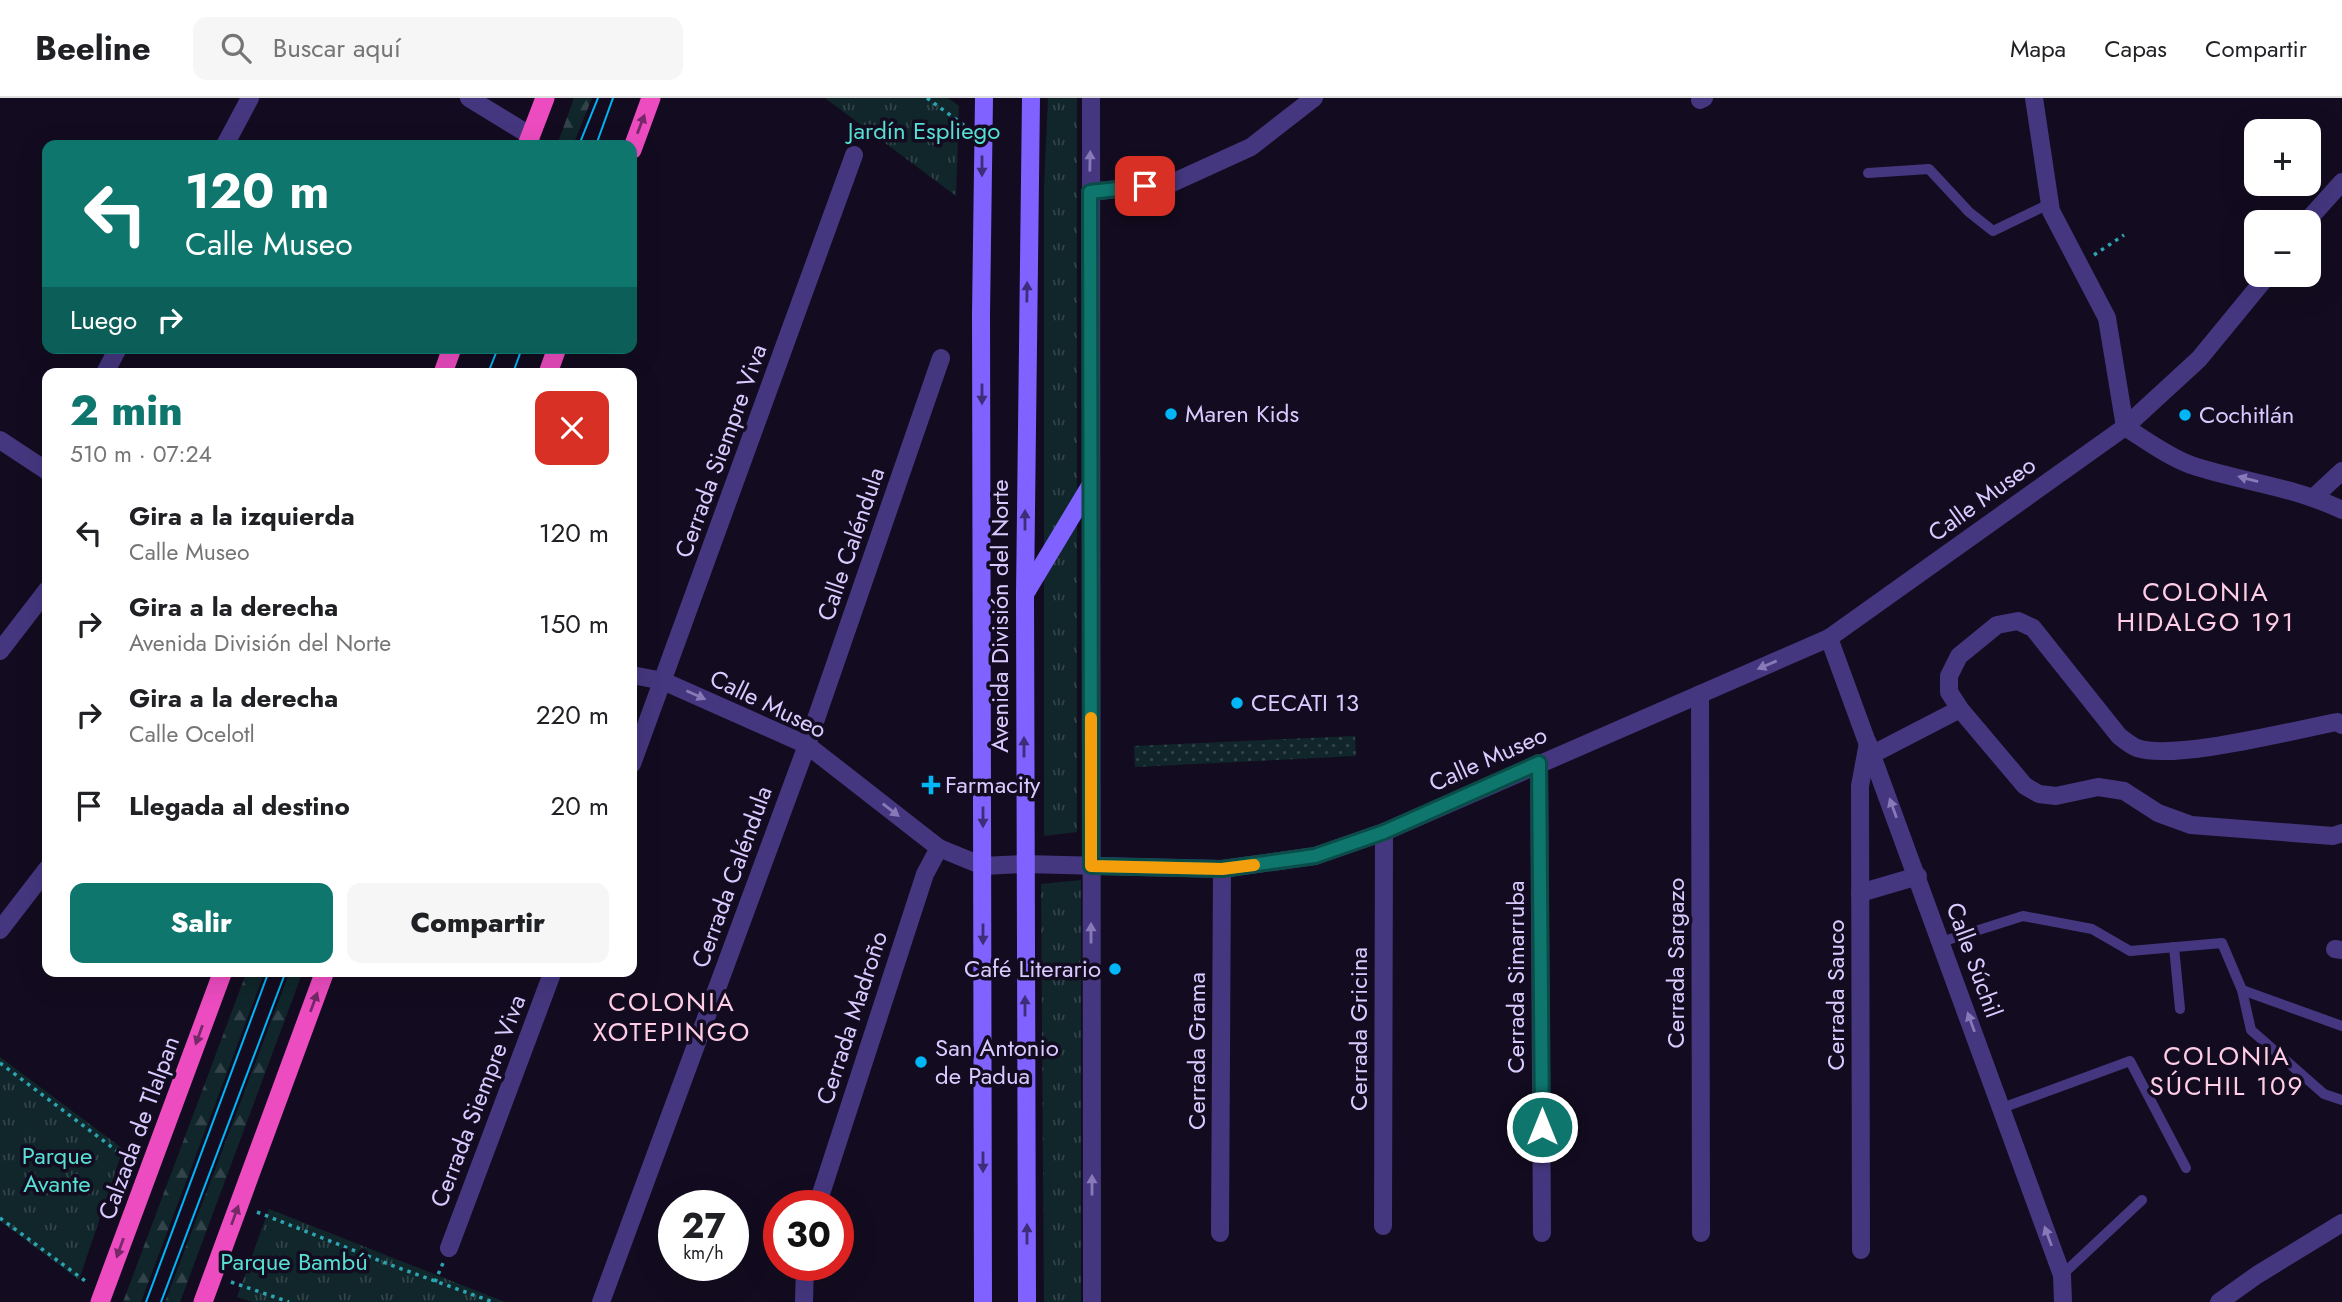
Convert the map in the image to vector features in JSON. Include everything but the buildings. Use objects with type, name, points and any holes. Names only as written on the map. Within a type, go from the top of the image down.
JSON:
[{"type":"highway","points":[[529,140],[545,98]]},
{"type":"highway","points":[[636,140],[651,98]]},
{"type":"highway","name":"Calzada de Tlalpan","points":[[102,1298],[221,977]]},
{"type":"highway","points":[[202,1302],[323,977]]},
{"type":"main road","name":"Avenida División del Norte","points":[[983,1302],[984,98]]},
{"type":"main road","name":"Avenida División del Norte","points":[[1027,1302],[1024,864],[1031,98]]},
{"type":"main road","points":[[1025,594],[1090,486]]},
{"type":"street","points":[[228,140],[250,98]]},
{"type":"street","points":[[469,98],[529,140]]},
{"type":"street","points":[[1091,98],[1092,1302]]},
{"type":"street","points":[[1090,192],[1172,183],[1251,147],[1314,98]]},
{"type":"street","points":[[2034,98],[2050,212],[2107,318],[2125,427],[2169,455],[2191,465],[2314,497],[2342,510]]},
{"type":"street","name":"Cerrada Siempre Viva","points":[[637,751],[854,155]]},
{"type":"street","points":[[2317,210],[2342,182]]},
{"type":"street","name":"Calle Museo","points":[[637,676],[663,681],[807,745],[939,848],[983,866],[1024,864],[1222,869],[1315,856],[1384,832],[1829,638],[2125,427],[2199,359],[2258,287]]},
{"type":"street","name":"Calle Caléndula","points":[[807,745],[940,358]]},
{"type":"street","points":[[0,440],[42,468]]},
{"type":"street","points":[[2314,497],[2342,471]]},
{"type":"street","points":[[0,651],[42,596]]},
{"type":"street","points":[[2342,725],[2337,722],[2193,749],[2153,751],[2136,748],[2119,736],[2033,628],[2018,621],[1997,625],[1959,656],[1949,676],[1950,692],[1960,709],[2025,786],[2039,794],[2056,796],[2098,787],[2124,791],[2158,813],[2191,825],[2333,836],[2342,833]]},
{"type":"street","name":"Calle Súchil","points":[[1829,638],[2062,1275],[2063,1302]]},
{"type":"street","name":"Cerrada Sargazo","points":[[1700,694],[1701,1233]]},
{"type":"street","points":[[1871,748],[1960,709]]},
{"type":"street","name":"Cerrada Caléndula","points":[[601,1301],[807,745]]},
{"type":"street","name":"Cerrada Sauco","points":[[1861,1250],[1860,786],[1871,748]]},
{"type":"street","name":"Cerrada Simarruba","points":[[1539,763],[1542,1233]]},
{"type":"street","name":"Cerrada Gricina","points":[[1383,1226],[1384,832]]},
{"type":"street","name":"Cerrada Madroño","points":[[822,1190],[925,874],[939,848]]},
{"type":"street","name":"Cerrada Grama","points":[[1220,1233],[1222,869]]},
{"type":"street","points":[[0,930],[42,875]]},
{"type":"street","points":[[1860,893],[1918,876]]},
{"type":"street","name":"Cerrada Siempre Viva","points":[[449,1248],[551,977]]},
{"type":"street","points":[[2219,1302],[2257,1275],[2342,1223]]},
{"type":"street","points":[[804,1302],[805,1281]]},
{"type":"lane","points":[[1868,173],[1929,169],[1969,212],[1993,231],[2049,204]]},
{"type":"lane","points":[[1941,942],[2023,916],[2092,929],[2130,951],[2222,943],[2242,990],[2251,1030],[2324,1094],[2342,1100]]},
{"type":"lane","points":[[2174,947],[2179,1009]]},
{"type":"lane","points":[[2242,990],[2342,1026]]},
{"type":"lane","points":[[2002,1108],[2130,1061],[2186,1168]]},
{"type":"lane","points":[[2062,1275],[2142,1200]]},
{"type":"path","points":[[927,98],[982,139]]},
{"type":"path","points":[[2096,253],[2124,235]]},
{"type":"path","points":[[0,1063],[148,1174]]},
{"type":"path","points":[[239,1205],[388,1265],[493,1302]]},
{"type":"path","points":[[0,1218],[102,1298]]},
{"type":"path","points":[[212,1275],[289,1302]]},
{"type":"green space","points":[[574,98],[592,98],[575,140],[559,140]]},
{"type":"green space","name":"Jardín Espliego","points":[[825,98],[948,98],[959,106],[956,196]]},
{"type":"green space","points":[[1048,98],[1077,98],[1077,832],[1044,836],[1044,188]]},
{"type":"green space","points":[[1355,736],[1356,756],[1135,767],[1134,746]]},
{"type":"green space","points":[[1081,880],[1081,1302],[1044,1302],[1041,884]]},
{"type":"green space","points":[[245,977],[263,977],[141,1302],[123,1302]]},
{"type":"green space","points":[[288,977],[301,977],[180,1302],[165,1302]]},
{"type":"green space","name":"Parque Avante","points":[[0,1057],[123,1149],[79,1280],[0,1221]]},
{"type":"green space","name":"Parque Bambú","points":[[269,1209],[505,1302],[252,1302],[237,1297]]},
{"type":"tram line","points":[[581,140],[598,98]]},
{"type":"tram line","points":[[598,140],[613,98]]},
{"type":"tram line","points":[[490,368],[496,354]]},
{"type":"tram line","points":[[515,368],[520,354]]},
{"type":"tram line","points":[[146,1302],[267,977]]},
{"type":"tram line","points":[[161,1302],[284,977]]},
{"type":"slow traffic","points":[[1091,718],[1091,866],[1222,869],[1254,865]]},
{"type":"place","name":"Maren Kids","points":[[1171,414]]},
{"type":"place","name":"Cochitlán","points":[[2185,415]]},
{"type":"place","name":"CECATI 13","points":[[1237,703]]},
{"type":"place","name":"Farmacity","points":[[931,785]]},
{"type":"place","name":"Café Literario","points":[[1115,969]]},
{"type":"place","name":"San Antonio de Padua","points":[[921,1062]]},
{"type":"district","name":"COLONIA HIDALGO 191","points":[[2206,607]]},
{"type":"district","name":"COLONIA XOTEPINGO","points":[[672,1017]]},
{"type":"district","name":"COLONIA SÚCHIL 109","points":[[2227,1071]]},
{"type":"route","points":[[1145,186],[1090,192],[1091,866],[1222,869],[1315,856],[1384,832],[1539,763],[1542,1127]]}]
